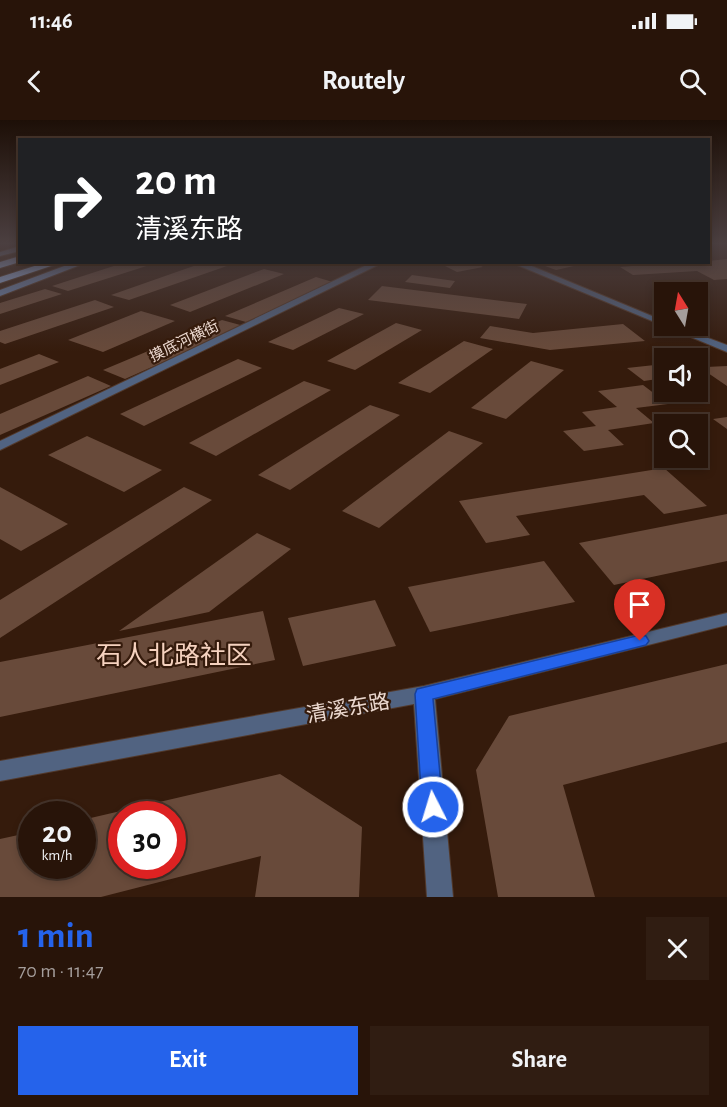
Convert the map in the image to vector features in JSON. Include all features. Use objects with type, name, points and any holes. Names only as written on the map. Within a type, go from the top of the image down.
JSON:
[{"type":"highway","points":[[0,292],[20,286]]},
{"type":"main road","points":[[20,286],[38,279]]},
{"type":"street","name":"摸底河横街","points":[[0,446],[344,279]]},
{"type":"street","points":[[556,279],[654,320]]},
{"type":"street","points":[[694,336],[727,349]]},
{"type":"street","name":"清溪东路","points":[[0,771],[424,694],[727,619]]},
{"type":"street","points":[[424,694],[440,897]]},
{"type":"building","points":[[73,279],[105,279],[68,291],[52,286]]},
{"type":"building","points":[[156,279],[189,279],[129,300],[111,295]]},
{"type":"building","points":[[237,279],[271,279],[190,312],[170,305]]},
{"type":"building","points":[[311,279],[324,279],[336,283],[246,322],[225,316]]},
{"type":"building","points":[[408,279],[455,281],[450,288],[405,282]]},
{"type":"building","points":[[382,286],[527,304],[519,319],[368,300]]},
{"type":"building","points":[[45,289],[62,294],[0,314],[0,303]]},
{"type":"building","points":[[95,300],[114,307],[5,344],[0,342],[0,331]]},
{"type":"building","points":[[339,308],[364,314],[293,350],[268,342]]},
{"type":"building","points":[[141,311],[175,321],[103,352],[68,340]]},
{"type":"building","points":[[222,320],[244,326],[125,379],[103,370]]},
{"type":"building","points":[[396,323],[422,330],[355,370],[327,361]]},
{"type":"building","points":[[623,324],[645,341],[550,350],[480,338],[490,326],[533,333]]},
{"type":"building","points":[[464,341],[493,349],[430,393],[398,383]]},
{"type":"building","points":[[39,354],[59,362],[0,385],[0,369]]},
{"type":"building","points":[[238,359],[262,368],[144,426],[120,414]]},
{"type":"building","points":[[531,361],[564,370],[506,419],[471,408]]},
{"type":"building","points":[[654,365],[654,380],[644,381],[627,368]]},
{"type":"building","points":[[727,366],[727,386],[708,373],[708,367]]},
{"type":"building","points":[[88,376],[111,386],[0,435],[0,414]]},
{"type":"building","points":[[304,381],[331,390],[216,456],[189,443]]},
{"type":"building","points":[[643,385],[654,393],[654,402],[668,404],[636,408],[654,423],[608,430],[624,445],[584,451],[563,431],[596,426],[582,412],[617,407],[598,391]]},
{"type":"building","points":[[370,405],[400,415],[290,490],[258,475]]},
{"type":"building","points":[[727,417],[727,429],[713,419]]},
{"type":"building","points":[[449,431],[483,443],[379,528],[342,511]]},
{"type":"building","points":[[87,436],[162,470],[124,492],[48,455]]},
{"type":"building","points":[[664,468],[707,506],[664,514],[644,495],[516,516],[530,535],[486,543],[459,501]]},
{"type":"building","points":[[0,487],[68,524],[21,551],[0,539]]},
{"type":"building","points":[[184,487],[212,500],[0,638],[0,600]]},
{"type":"building","points":[[727,514],[727,561],[614,585],[579,543]]},
{"type":"building","points":[[257,533],[291,549],[209,612],[119,631]]},
{"type":"building","points":[[544,561],[575,602],[430,632],[408,587]]},
{"type":"building","points":[[375,600],[396,646],[303,666],[288,618]]},
{"type":"building","points":[[263,611],[275,660],[0,717],[0,662]]},
{"type":"building","points":[[727,664],[727,742],[563,785],[595,897],[498,897],[476,770],[509,716]]},
{"type":"building","points":[[280,774],[362,827],[359,897],[255,897],[261,856],[186,875],[186,801],[164,801]]},
{"type":"building","points":[[108,814],[108,879],[171,879],[101,897],[0,897],[0,839],[18,835],[18,879],[96,879],[96,817]]},
{"type":"district","name":"石人北路社区","points":[[174,655]]},
{"type":"route","points":[[433,807],[424,694],[640,641]]}]
